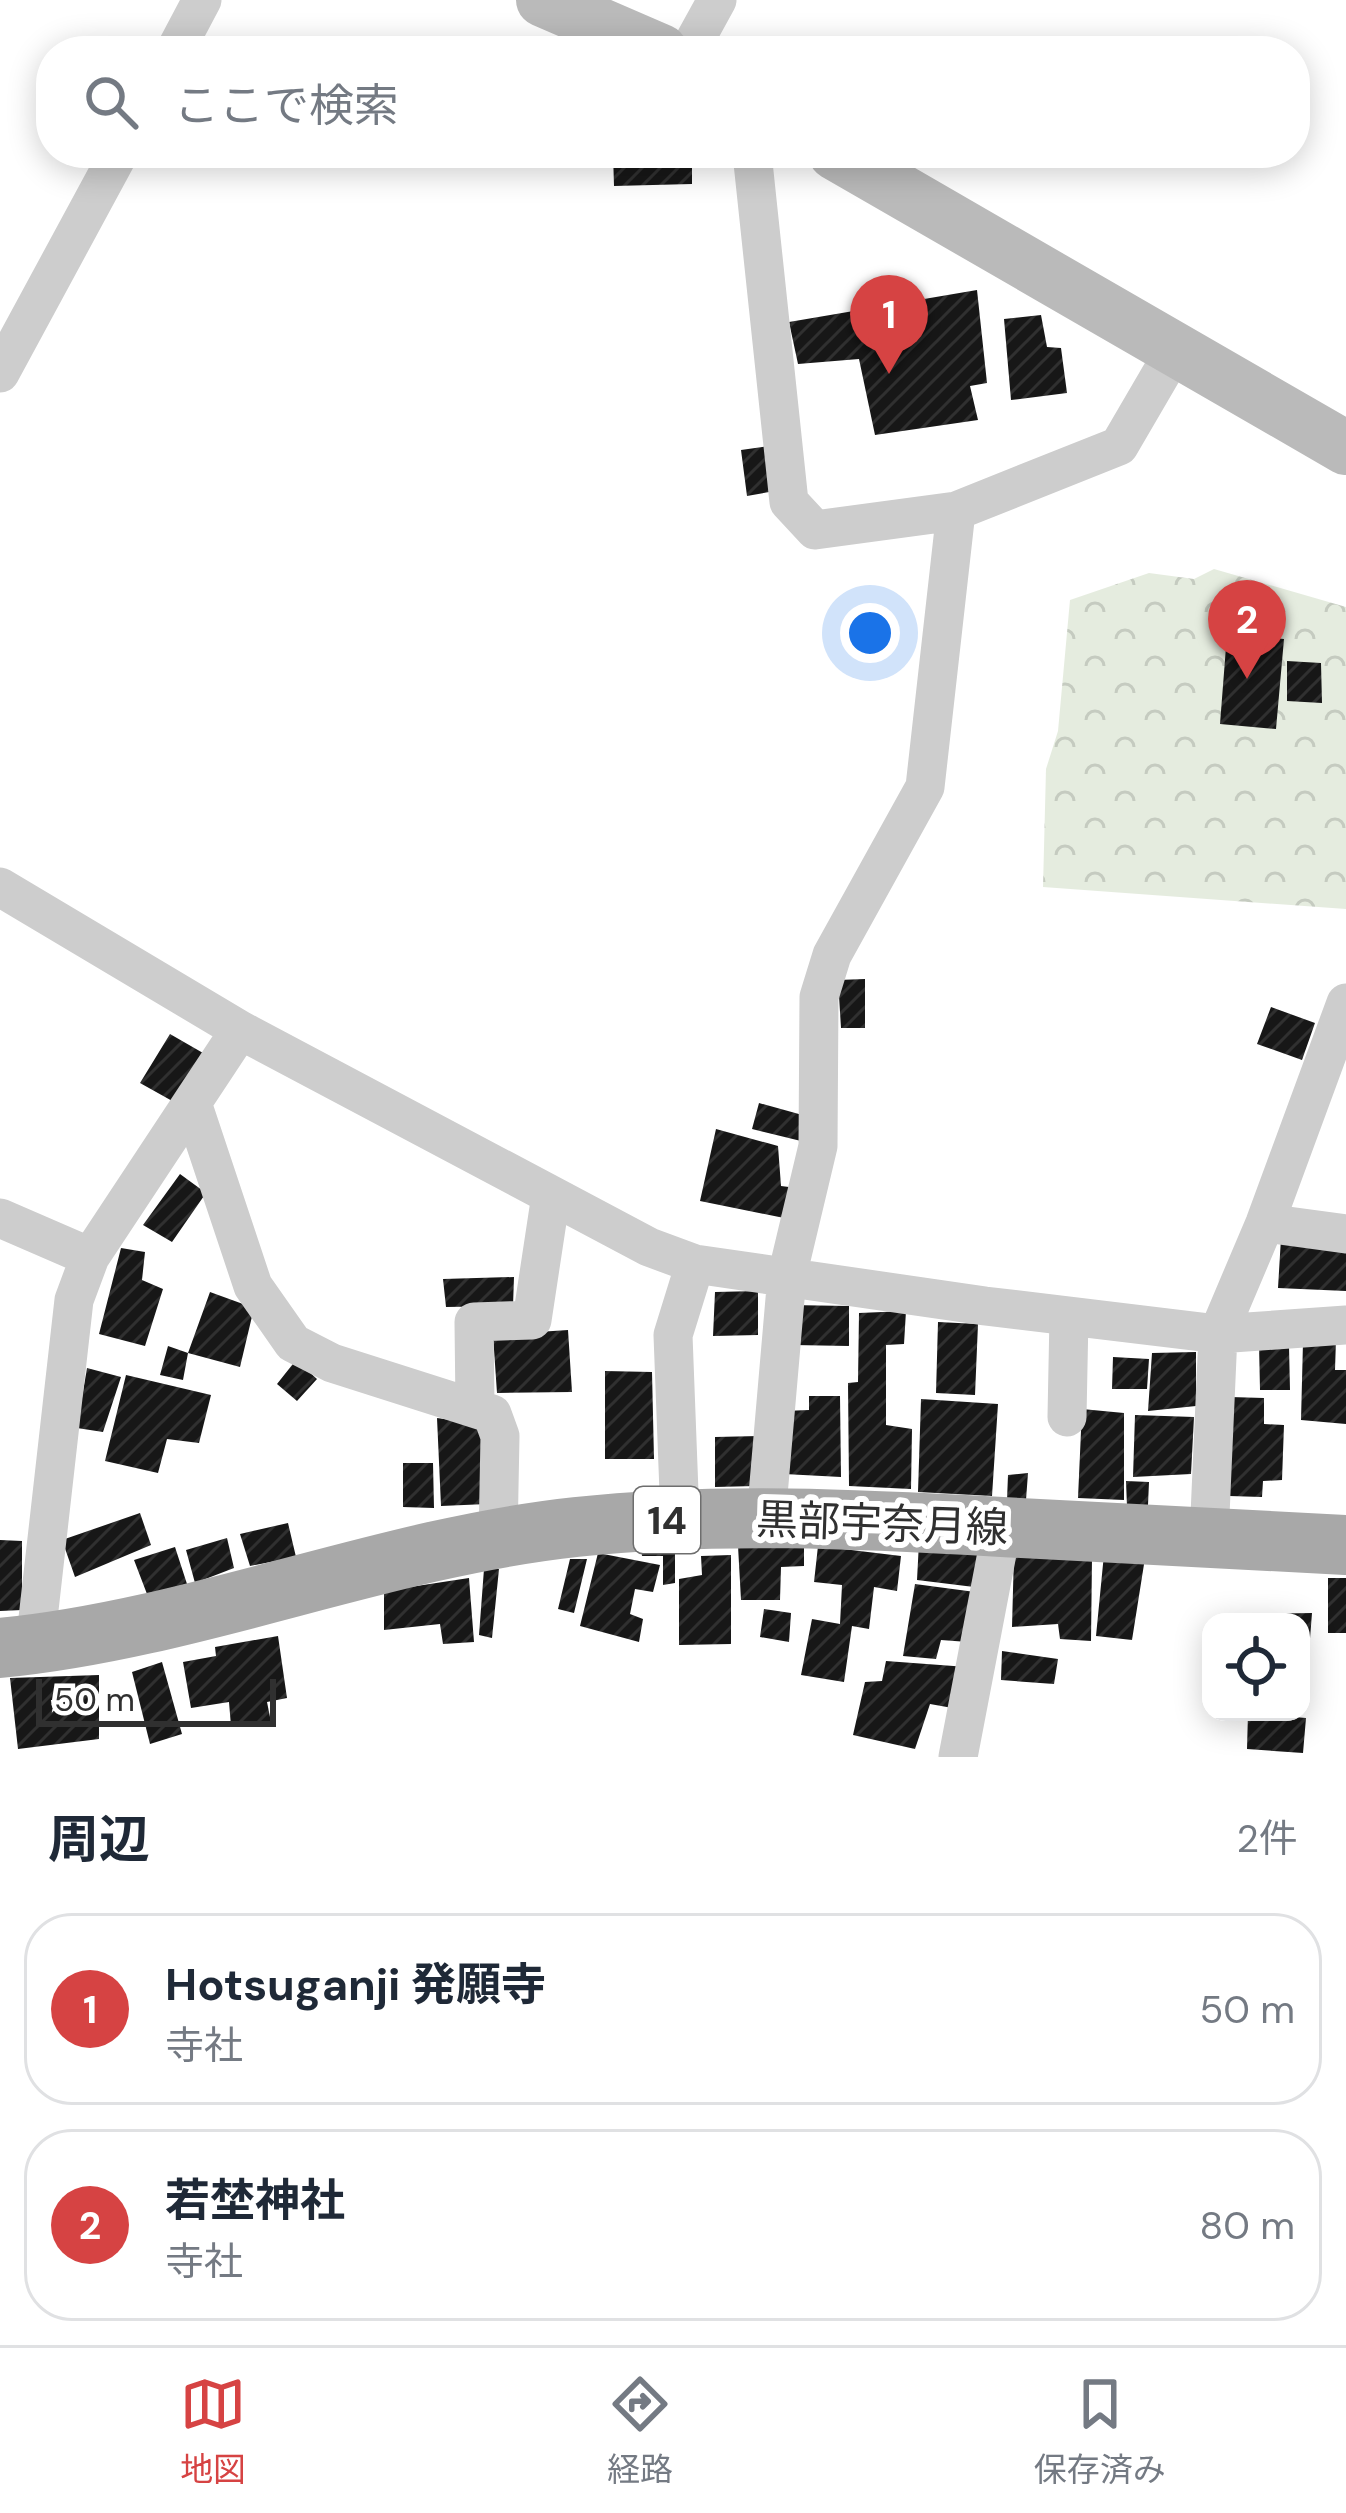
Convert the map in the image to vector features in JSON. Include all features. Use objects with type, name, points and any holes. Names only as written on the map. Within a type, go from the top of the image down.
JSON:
[{"type":"main road","name":"黒部宇奈月線","points":[[18,1646],[68,1641],[498,1540],[680,1519],[832,1517],[1346,1545]]},
{"type":"street","points":[[183,36],[202,0]]},
{"type":"street","points":[[543,0],[626,36]]},
{"type":"street","points":[[697,36],[717,0]]},
{"type":"street","points":[[0,373],[15,308],[109,168]]},
{"type":"street","points":[[754,168],[789,502],[815,530],[956,512],[1119,446],[1175,350]]},
{"type":"street","points":[[861,168],[1346,448]]},
{"type":"street","points":[[766,1518],[787,1276],[818,1146],[819,997],[832,955],[925,787],[956,512]]},
{"type":"street","points":[[0,887],[240,1030],[649,1247],[694,1264],[1218,1334],[1346,1325]]},
{"type":"street","points":[[1209,1538],[1218,1334],[1265,1223],[1346,1003]]},
{"type":"street","points":[[18,1646],[74,1300],[90,1257],[240,1030]]},
{"type":"street","points":[[192,1103],[253,1286],[293,1342],[332,1363],[492,1414],[500,1436],[498,1540]]},
{"type":"street","points":[[475,1407],[474,1322],[532,1320],[551,1195]]},
{"type":"street","points":[[0,1218],[90,1257]]},
{"type":"street","points":[[1265,1223],[1346,1234]]},
{"type":"street","points":[[680,1519],[673,1335],[694,1264]]},
{"type":"street","points":[[1067,1417],[1069,1316]]},
{"type":"street","points":[[958,1757],[1002,1527]]},
{"type":"green space","points":[[1214,569],[1346,607],[1346,909],[1043,887],[1046,769],[1058,731],[1070,600],[1149,573],[1194,579]]},
{"type":"building","points":[[613,168],[692,168],[692,184],[614,186]]},
{"type":"building","points":[[977,290],[987,383],[970,386],[978,420],[875,435],[859,359],[798,364],[789,322]]},
{"type":"building","points":[[1041,315],[1047,347],[1061,348],[1067,393],[1011,400],[1004,319]]},
{"type":"building","points":[[769,446],[775,491],[747,496],[741,450]]},
{"type":"building","points":[[1227,634],[1284,639],[1276,729],[1220,724]]},
{"type":"building","points":[[1287,661],[1321,663],[1322,703],[1287,701]]},
{"type":"building","points":[[865,979],[865,1028],[841,1028],[838,980]]},
{"type":"building","points":[[1271,1007],[1315,1023],[1302,1060],[1257,1044]]},
{"type":"building","points":[[170,1034],[203,1053],[174,1102],[140,1083]]},
{"type":"building","points":[[759,1103],[806,1116],[801,1141],[752,1129]]},
{"type":"building","points":[[716,1129],[778,1146],[781,1186],[797,1188],[789,1219],[700,1201]]},
{"type":"building","points":[[180,1174],[206,1193],[172,1242],[143,1225]]},
{"type":"building","points":[[1281,1238],[1346,1250],[1346,1291],[1278,1288]]},
{"type":"building","points":[[121,1248],[145,1252],[142,1280],[163,1289],[145,1346],[99,1334]]},
{"type":"building","points":[[514,1277],[513,1306],[446,1307],[443,1279]]},
{"type":"building","points":[[758,1291],[758,1335],[713,1336],[715,1292]]},
{"type":"building","points":[[210,1292],[254,1308],[240,1367],[188,1353]]},
{"type":"building","points":[[789,1305],[849,1306],[849,1346],[793,1345]]},
{"type":"building","points":[[906,1311],[904,1344],[886,1345],[886,1425],[912,1429],[911,1489],[849,1486],[848,1383],[858,1382],[859,1313]]},
{"type":"building","points":[[938,1322],[978,1324],[975,1395],[936,1393]]},
{"type":"building","points":[[568,1330],[572,1392],[497,1393],[493,1335]]},
{"type":"building","points":[[1336,1339],[1335,1370],[1346,1370],[1346,1424],[1301,1420],[1303,1342]]},
{"type":"building","points":[[1259,1344],[1289,1346],[1290,1390],[1260,1390]]},
{"type":"building","points":[[168,1346],[188,1353],[183,1380],[160,1375]]},
{"type":"building","points":[[1196,1352],[1196,1406],[1148,1411],[1152,1353]]},
{"type":"building","points":[[1113,1357],[1149,1359],[1147,1389],[1112,1389]]},
{"type":"building","points":[[296,1360],[317,1379],[297,1401],[277,1384]]},
{"type":"building","points":[[87,1368],[121,1377],[103,1432],[77,1428]]},
{"type":"building","points":[[605,1371],[652,1372],[654,1459],[605,1459]]},
{"type":"building","points":[[126,1375],[211,1395],[199,1443],[167,1439],[158,1473],[105,1461]]},
{"type":"building","points":[[809,1396],[840,1396],[841,1477],[784,1474],[784,1411],[809,1410]]},
{"type":"building","points":[[1230,1397],[1264,1398],[1264,1424],[1284,1425],[1282,1480],[1263,1481],[1262,1497],[1229,1496]]},
{"type":"building","points":[[921,1399],[998,1404],[992,1496],[918,1492]]},
{"type":"building","points":[[1082,1409],[1124,1413],[1124,1500],[1078,1498]]},
{"type":"building","points":[[1135,1415],[1194,1417],[1191,1474],[1133,1477]]},
{"type":"building","points":[[437,1418],[487,1425],[487,1504],[441,1506]]},
{"type":"building","points":[[759,1436],[756,1486],[715,1487],[715,1437]]},
{"type":"building","points":[[403,1463],[433,1463],[434,1508],[403,1507]]},
{"type":"building","points":[[1028,1473],[1026,1500],[1007,1500],[1008,1475]]},
{"type":"building","points":[[1126,1481],[1149,1482],[1148,1505],[1127,1507]]},
{"type":"building","points":[[140,1513],[151,1545],[75,1577],[62,1540]]},
{"type":"building","points":[[288,1523],[296,1557],[250,1566],[240,1534]]},
{"type":"building","points":[[227,1538],[234,1568],[195,1583],[186,1550]]},
{"type":"building","points":[[0,1540],[22,1541],[22,1610],[0,1611]]},
{"type":"building","points":[[640,1542],[675,1543],[675,1583],[663,1585],[663,1556],[642,1556]]},
{"type":"building","points":[[919,1542],[981,1547],[974,1587],[917,1580]]},
{"type":"building","points":[[738,1546],[804,1546],[804,1566],[781,1567],[780,1600],[741,1600]]},
{"type":"building","points":[[818,1546],[901,1556],[897,1591],[874,1587],[869,1629],[852,1626],[844,1682],[801,1675],[812,1619],[840,1624],[842,1585],[814,1582]]},
{"type":"building","points":[[175,1547],[187,1584],[147,1594],[134,1560]]},
{"type":"building","points":[[598,1553],[660,1565],[653,1592],[635,1589],[630,1614],[643,1619],[639,1642],[580,1626]]},
{"type":"building","points":[[1014,1553],[1092,1558],[1091,1641],[1060,1639],[1058,1624],[1012,1627]]},
{"type":"building","points":[[1104,1554],[1145,1558],[1132,1640],[1096,1636]]},
{"type":"building","points":[[731,1555],[731,1644],[679,1645],[679,1579],[702,1575],[701,1556]]},
{"type":"building","points":[[570,1559],[587,1559],[574,1613],[558,1609]]},
{"type":"building","points":[[484,1569],[499,1569],[492,1638],[479,1635]]},
{"type":"building","points":[[469,1578],[474,1642],[443,1644],[440,1624],[384,1630],[384,1591]]},
{"type":"building","points":[[1328,1578],[1346,1578],[1346,1633],[1328,1633]]},
{"type":"building","points":[[915,1584],[975,1592],[968,1642],[941,1640],[936,1659],[903,1656]]},
{"type":"building","points":[[764,1609],[791,1613],[789,1642],[760,1637]]},
{"type":"building","points":[[278,1636],[287,1698],[267,1702],[271,1722],[231,1726],[229,1702],[191,1708],[183,1662],[216,1656],[215,1647]]},
{"type":"building","points":[[1002,1651],[1058,1659],[1054,1684],[1001,1680]]},
{"type":"building","points":[[886,1661],[967,1667],[958,1709],[930,1704],[915,1749],[853,1735],[865,1682],[882,1681]]},
{"type":"building","points":[[162,1662],[182,1734],[150,1744],[132,1672]]},
{"type":"building","points":[[99,1675],[99,1739],[18,1749],[10,1678]]},
{"type":"building","points":[[1248,1721],[1306,1721],[1303,1753],[1247,1749]]},
{"type":"place","name":"Hotsuganji 発願寺","points":[[889,374]]},
{"type":"place","name":"若埜神社","points":[[1247,679]]}]
